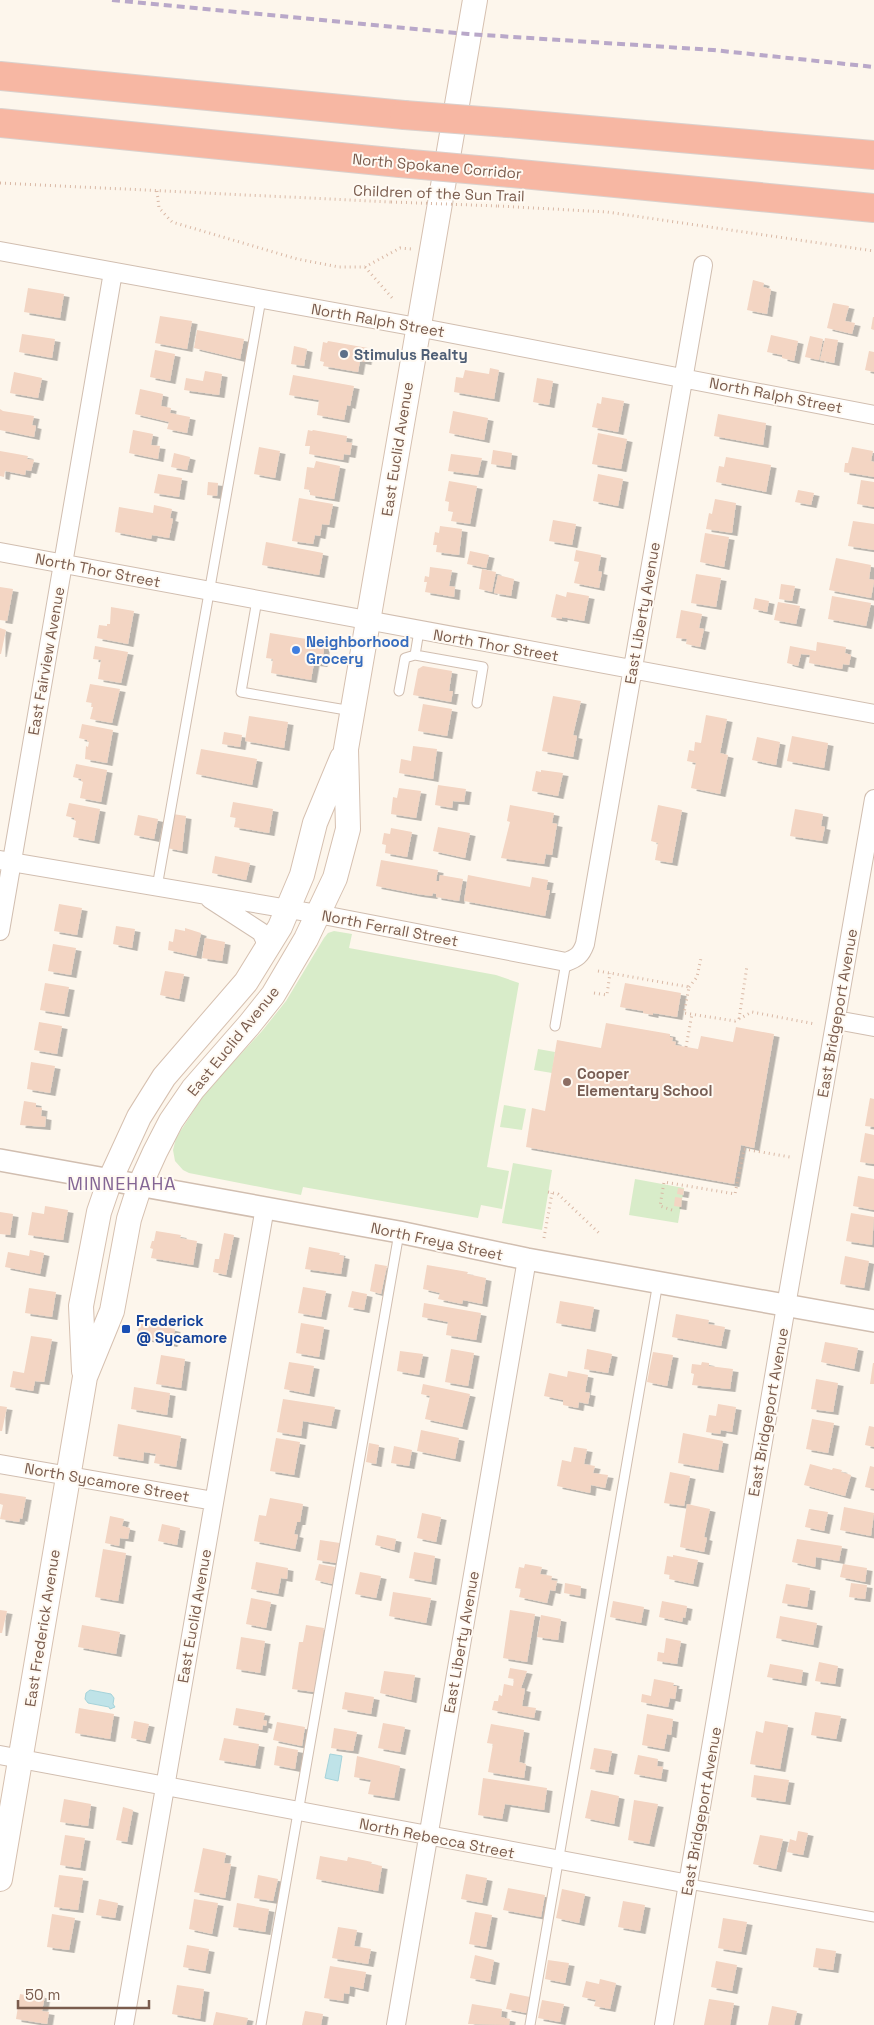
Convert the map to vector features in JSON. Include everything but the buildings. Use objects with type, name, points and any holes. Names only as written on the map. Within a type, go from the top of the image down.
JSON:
[{"type":"highway","points":[[0,76],[404,115],[874,155]]},
{"type":"highway","name":"North Spokane Corridor","points":[[0,124],[874,208]]},
{"type":"main road","name":"East Euclid Avenue","points":[[140,1185],[154,1152],[171,1121],[193,1089],[273,995],[306,939],[335,878],[348,829],[346,750],[352,711],[430,250],[475,0]]},
{"type":"main road","name":"East Euclid Avenue","points":[[110,1180],[139,1117],[164,1077],[229,1002],[265,952],[288,909],[302,875],[315,823],[346,750]]},
{"type":"main road","name":"East Frederick Avenue","points":[[0,1879],[10,1757],[67,1475],[84,1378],[82,1306],[99,1212],[110,1180]]},
{"type":"main road","name":"East Frederick Avenue","points":[[84,1378],[112,1311],[129,1219],[140,1185]]},
{"type":"street","name":"North Ralph Street","points":[[0,251],[417,327],[874,414]]},
{"type":"street","name":"East Liberty Avenue","points":[[571,960],[582,952],[585,944],[703,265]]},
{"type":"street","name":"East Fairview Avenue","points":[[0,931],[6,861],[63,563],[113,272]]},
{"type":"street","name":"North Thor Street","points":[[0,552],[874,714]]},
{"type":"street","name":"East Bridgeport Avenue","points":[[664,2025],[874,799]]},
{"type":"street","name":"North Ferrall Street","points":[[6,861],[318,914],[571,960]]},
{"type":"street","name":"North Ferrall Street","points":[[203,894],[261,932],[265,940],[265,952]]},
{"type":"street","points":[[836,1020],[874,1027]]},
{"type":"street","name":"North Freya Street","points":[[0,1160],[399,1232],[527,1259],[874,1321]]},
{"type":"street","name":"East Euclid Avenue","points":[[124,2025],[265,1207]]},
{"type":"street","name":"East Liberty Avenue","points":[[396,2025],[527,1259]]},
{"type":"street","name":"North Sycamore Street","points":[[0,1464],[214,1501]]},
{"type":"street","name":"North Rebecca Street","points":[[10,1757],[165,1788],[688,1884]]},
{"type":"lane","points":[[157,887],[261,299]]},
{"type":"lane","points":[[256,600],[241,692],[352,711]]},
{"type":"lane","points":[[415,655],[419,631]]},
{"type":"lane","points":[[400,691],[405,658],[415,655],[483,667],[477,703]]},
{"type":"lane","points":[[555,1026],[571,960]]},
{"type":"lane","points":[[261,2025],[399,1232]]},
{"type":"lane","points":[[530,2025],[658,1282]]},
{"type":"lane","name":"North Rebecca Street","points":[[688,1884],[874,1917]]},
{"type":"path","name":"Children of the Sun Trail","points":[[0,183],[607,212],[874,251]]},
{"type":"path","points":[[157,191],[159,208],[172,222],[297,260],[339,268],[365,267],[400,248],[430,250]]},
{"type":"path","points":[[365,267],[393,299]]},
{"type":"path","points":[[700,958],[697,977],[689,987],[684,1013],[735,1021],[752,1012],[815,1024]]},
{"type":"path","points":[[739,1019],[747,966]]},
{"type":"path","points":[[598,971],[689,987]]},
{"type":"path","points":[[594,993],[606,995],[610,973]]},
{"type":"path","points":[[686,1047],[692,1014]]},
{"type":"path","points":[[672,1210],[660,1206],[664,1182],[735,1194],[744,1149],[790,1158]]},
{"type":"path","points":[[544,1238],[550,1192],[558,1194],[600,1234]]},
{"type":"green space","points":[[334,931],[352,934],[349,948],[496,975],[519,983],[487,1167],[509,1171],[502,1209],[481,1205],[478,1218],[303,1187],[301,1195],[189,1173],[183,1170],[175,1161],[173,1150],[176,1138],[205,1093],[262,1031],[286,1001],[324,938],[328,933]]},
{"type":"green space","points":[[538,1049],[555,1052],[552,1073],[534,1070]]},
{"type":"green space","points":[[504,1105],[526,1109],[522,1130],[500,1127]]},
{"type":"green space","points":[[513,1163],[552,1170],[542,1230],[502,1223]]},
{"type":"green space","points":[[635,1179],[684,1188],[678,1223],[629,1215]]},
{"type":"water","points":[[90,1690],[111,1694],[114,1698],[113,1704],[115,1707],[110,1709],[109,1707],[88,1703],[85,1699],[86,1693]]},
{"type":"water","points":[[330,1754],[342,1756],[338,1781],[325,1778]]},
{"type":"railway","points":[[112,0],[468,34],[713,50],[874,67]]},
{"type":"place","name":"Stimulus Realty","points":[[344,354]]},
{"type":"place","name":"Neighborhood Grocery","points":[[296,650]]},
{"type":"place","name":"Cooper Elementary School","points":[[567,1082]]},
{"type":"place","name":"Frederick @ Sycamore","points":[[126,1329]]},
{"type":"district","name":"MINNEHAHA","points":[[122,1183]]}]
